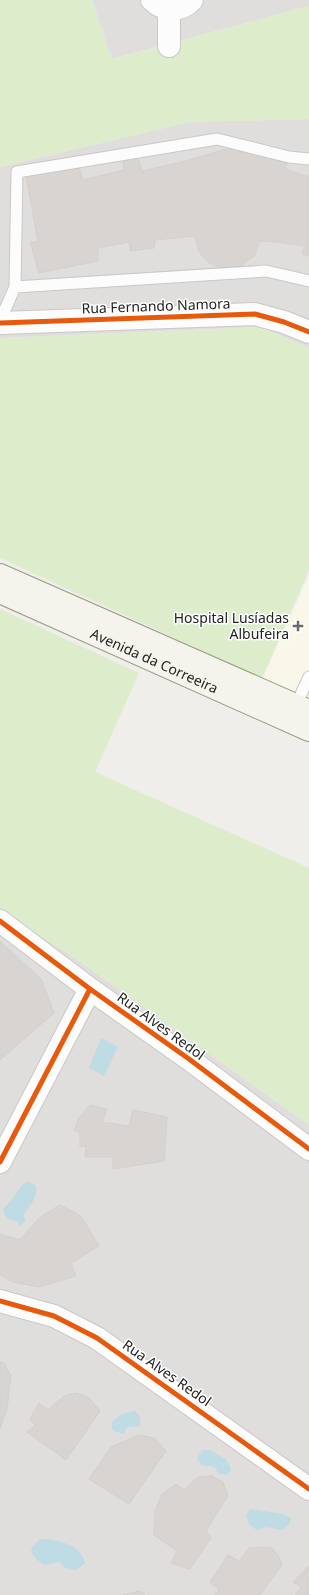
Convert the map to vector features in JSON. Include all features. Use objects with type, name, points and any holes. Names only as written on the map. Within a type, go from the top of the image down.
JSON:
[{"type":"main road","name":"Avenida da Correeira","points":[[0,575],[303,708]]},
{"type":"main road","name":"Avenida da Correeira","points":[[0,592],[309,730]]},
{"type":"street","points":[[169,46],[161,5],[180,8],[192,0]]},
{"type":"street","name":"Rua Fernando Namora","points":[[0,322],[255,314],[284,322],[309,332]]},
{"type":"street","name":"Rua Alves Redol","points":[[0,921],[90,989],[309,1149]]},
{"type":"street","points":[[0,1162],[90,989]]},
{"type":"street","name":"Rua Alves Redol","points":[[0,1301],[54,1316],[97,1338],[309,1489]]},
{"type":"lane","points":[[0,322],[15,287],[17,172],[218,139],[289,157],[309,159]]},
{"type":"lane","points":[[15,287],[266,271],[309,281]]},
{"type":"lane","points":[[303,708],[309,677]]},
{"type":"shaded area","points":[[92,0],[309,0],[309,6],[111,59]]},
{"type":"shaded area","points":[[309,119],[309,348],[261,327],[0,338],[0,167],[189,122]]},
{"type":"shaded area","name":"Hospital Lusíadas Albufeira","points":[[309,575],[309,698],[263,678]]},
{"type":"shaded area","points":[[0,910],[75,958],[309,1125],[309,1595],[0,1595]]},
{"type":"green space","points":[[0,0],[92,0],[112,59],[309,6],[309,119],[189,122],[0,167]]},
{"type":"green space","points":[[261,327],[309,348],[309,570],[262,678],[0,558],[0,338]]},
{"type":"green space","points":[[0,609],[139,673],[95,772],[309,868],[309,1125],[75,958],[0,910]]},
{"type":"water","points":[[101,1038],[118,1047],[104,1076],[89,1068]]},
{"type":"water","points":[[29,1182],[36,1186],[36,1194],[23,1215],[26,1220],[20,1226],[17,1221],[7,1219],[3,1210],[24,1183]]},
{"type":"water","points":[[135,1411],[141,1418],[139,1426],[127,1427],[124,1434],[113,1431],[111,1423],[116,1418]]},
{"type":"water","points":[[202,1450],[210,1450],[227,1460],[231,1470],[226,1475],[218,1473],[215,1467],[201,1465],[197,1458]]},
{"type":"water","points":[[250,1509],[283,1514],[291,1518],[289,1524],[282,1530],[266,1527],[257,1530],[249,1525],[246,1515]]},
{"type":"water","points":[[40,1539],[53,1540],[73,1547],[79,1551],[85,1563],[76,1570],[65,1568],[59,1562],[45,1565],[36,1559],[31,1551],[33,1546]]},
{"type":"building","points":[[238,148],[287,162],[285,169],[309,177],[309,256],[302,254],[305,246],[260,241],[254,256],[241,266],[225,269],[209,263],[199,252],[195,236],[155,240],[154,248],[130,251],[129,242],[98,248],[98,261],[39,273],[30,242],[38,242],[26,175],[79,167],[83,180],[124,170],[123,162],[138,158],[142,171],[182,162],[223,150]]},
{"type":"building","points":[[0,941],[41,979],[54,1013],[0,1060]]},
{"type":"building","points":[[90,1105],[107,1109],[102,1122],[129,1126],[133,1110],[167,1117],[164,1161],[113,1169],[113,1157],[85,1157],[86,1146],[80,1147],[80,1133],[74,1130],[79,1118]]},
{"type":"building","points":[[60,1205],[81,1216],[99,1246],[71,1263],[76,1276],[39,1287],[13,1282],[0,1275],[0,1234],[20,1240],[40,1217]]},
{"type":"building","points":[[0,1362],[4,1363],[11,1376],[7,1409],[0,1428]]},
{"type":"building","points":[[76,1393],[88,1397],[100,1411],[66,1460],[27,1432],[35,1425],[30,1419],[39,1403],[48,1410],[64,1396]]},
{"type":"building","points":[[139,1435],[155,1438],[166,1451],[129,1504],[89,1479],[111,1447]]},
{"type":"building","points":[[212,1476],[223,1482],[228,1496],[206,1531],[211,1538],[190,1569],[171,1563],[177,1551],[154,1535],[155,1511],[162,1494],[176,1484],[184,1490],[198,1477]]},
{"type":"building","points":[[249,1548],[272,1548],[278,1555],[282,1565],[260,1595],[214,1595],[219,1590],[210,1582],[228,1555],[239,1561]]},
{"type":"building","points":[[309,1566],[309,1595],[295,1595],[301,1587],[293,1582]]},
{"type":"building","points":[[139,1591],[145,1595],[123,1595]]},
{"type":"cycle path","points":[[0,323],[255,314],[284,322],[309,332]]},
{"type":"cycle path","points":[[0,921],[90,989],[189,1059],[309,1149]]},
{"type":"cycle path","points":[[0,1162],[90,989]]},
{"type":"cycle path","points":[[0,1301],[54,1316],[97,1338],[309,1489]]},
{"type":"place","name":"Hospital Lusíadas Albufeira","points":[[298,626]]}]
